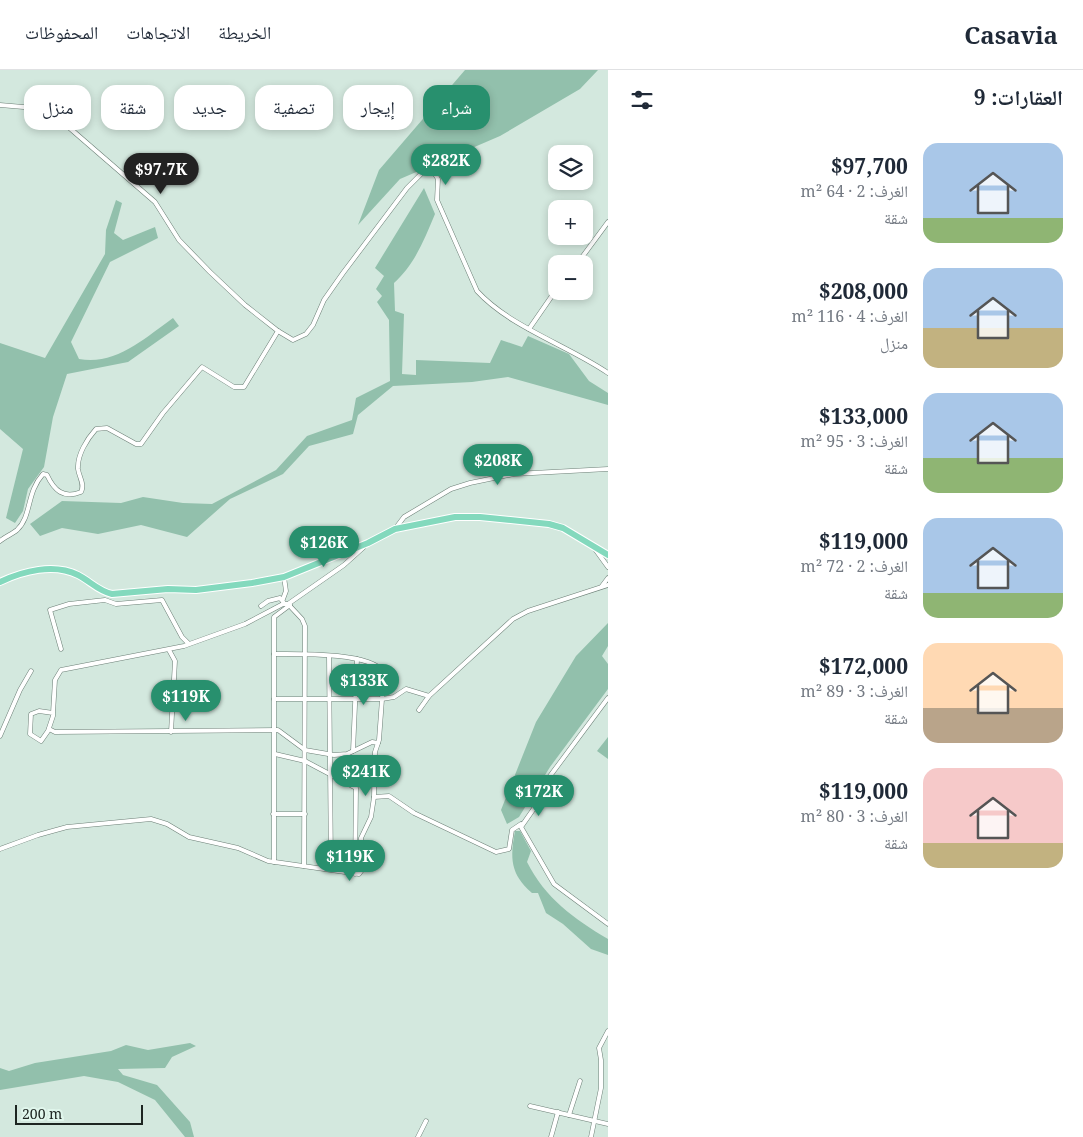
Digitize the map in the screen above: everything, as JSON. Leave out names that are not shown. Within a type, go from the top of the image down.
[{"type":"main road","points":[[0,582],[24,572],[67,570],[111,598],[168,589],[196,590],[252,584],[284,577],[368,543],[395,529],[455,517],[490,518],[549,524],[563,528],[608,555]]},
{"type":"street","points":[[0,105],[35,108],[58,118],[155,202],[185,246],[245,305],[278,331],[293,340],[306,334],[313,325],[324,300],[343,273],[407,188],[428,170],[436,174],[437,200],[477,291],[488,303],[529,329],[566,347],[608,373]]},
{"type":"street","points":[[584,255],[608,222]]},
{"type":"street","points":[[529,329],[549,300]]},
{"type":"street","points":[[0,541],[17,530],[24,520],[29,496],[43,474],[47,475],[53,488],[58,491],[74,494],[80,492],[82,486],[78,469],[79,458],[90,436],[96,429],[107,428],[136,444],[141,444],[163,413],[202,368],[234,386],[244,386],[278,331]]},
{"type":"street","points":[[395,529],[401,519],[412,511],[451,489],[470,482],[530,473],[608,469]]},
{"type":"street","points":[[53,713],[37,711],[29,716],[28,732],[42,741],[49,729],[53,713],[56,678],[61,670],[169,650],[245,624],[286,603],[344,566],[368,543]]},
{"type":"street","points":[[592,546],[608,567]]},
{"type":"street","points":[[274,862],[275,616],[286,603],[284,577]]},
{"type":"street","points":[[602,587],[608,578]]},
{"type":"street","points":[[419,710],[429,696],[513,619],[528,611],[608,584]]},
{"type":"street","points":[[61,649],[50,610],[69,604],[111,598],[116,604],[162,600],[182,637],[188,643]]},
{"type":"street","points":[[260,606],[268,601],[286,603],[305,624],[304,866]]},
{"type":"street","points":[[169,650],[175,661],[171,732]]},
{"type":"street","points":[[0,849],[38,834],[68,827],[144,819],[162,822],[189,837],[233,846],[274,862],[359,874],[362,870],[362,834],[371,815],[374,797],[375,755],[378,743],[384,672],[374,664],[357,659],[305,654],[274,654]]},
{"type":"street","points":[[330,656],[331,869]]},
{"type":"street","points":[[353,751],[357,659]]},
{"type":"street","points":[[0,736],[20,690],[31,671]]},
{"type":"street","points":[[274,699],[382,699],[394,697],[406,689],[429,696]]},
{"type":"street","points":[[374,797],[389,796],[414,813],[496,852],[509,849],[512,830],[521,824],[537,803],[550,776],[608,698]]},
{"type":"street","points":[[49,729],[55,732],[275,730],[282,731],[305,750],[329,755],[341,755],[372,742],[378,743]]},
{"type":"street","points":[[275,754],[305,761],[357,789],[355,874]]},
{"type":"street","points":[[273,814],[304,814]]},
{"type":"street","points":[[521,824],[554,884],[608,924]]},
{"type":"street","points":[[592,1137],[593,1120],[601,1088],[601,1060],[598,1050],[608,1031]]},
{"type":"street","points":[[569,1115],[580,1081]]},
{"type":"street","points":[[530,1106],[608,1124]]},
{"type":"street","points":[[551,1137],[558,1112]]},
{"type":"street","points":[[418,1137],[426,1121]]},
{"type":"green space","points":[[465,70],[598,70],[580,89],[500,136],[400,179],[358,225],[379,170],[423,119],[423,130],[490,130],[490,85],[452,85]]},
{"type":"green space","points":[[424,188],[435,214],[413,260],[394,283],[395,311],[404,314],[402,374],[416,375],[416,360],[490,363],[501,340],[522,347],[528,336],[569,354],[589,381],[608,393],[608,405],[508,377],[472,382],[393,386],[358,415],[353,434],[309,446],[283,474],[230,499],[187,537],[141,525],[98,534],[62,528],[40,536],[30,524],[62,501],[121,503],[143,497],[183,503],[212,504],[276,470],[307,436],[352,420],[356,398],[390,381],[389,320],[377,302],[382,296],[376,289],[384,276],[375,268]]},
{"type":"green space","points":[[116,200],[122,203],[114,233],[123,240],[155,227],[158,238],[110,262],[71,342],[79,359],[105,358],[129,349],[173,318],[179,326],[128,362],[67,374],[53,417],[44,467],[28,489],[23,511],[15,523],[6,518],[23,449],[0,429],[0,343],[45,358],[105,254],[106,230]]},
{"type":"green space","points":[[608,623],[608,646],[602,656],[608,664],[608,689],[550,767],[519,817],[507,824],[501,810],[536,722],[576,656]]},
{"type":"green space","points":[[608,737],[608,759],[597,751]]},
{"type":"green space","points":[[515,831],[520,831],[531,851],[527,862],[542,886],[572,915],[608,939],[608,955],[591,949],[563,924],[546,913],[538,893],[532,893],[519,879],[512,857]]},
{"type":"green space","points":[[190,1043],[196,1046],[172,1057],[165,1068],[118,1069],[123,1075],[157,1085],[190,1122],[194,1137],[185,1137],[155,1100],[118,1082],[84,1076],[0,1090],[0,1068],[9,1071],[35,1063],[111,1051],[126,1045],[148,1050]]}]
